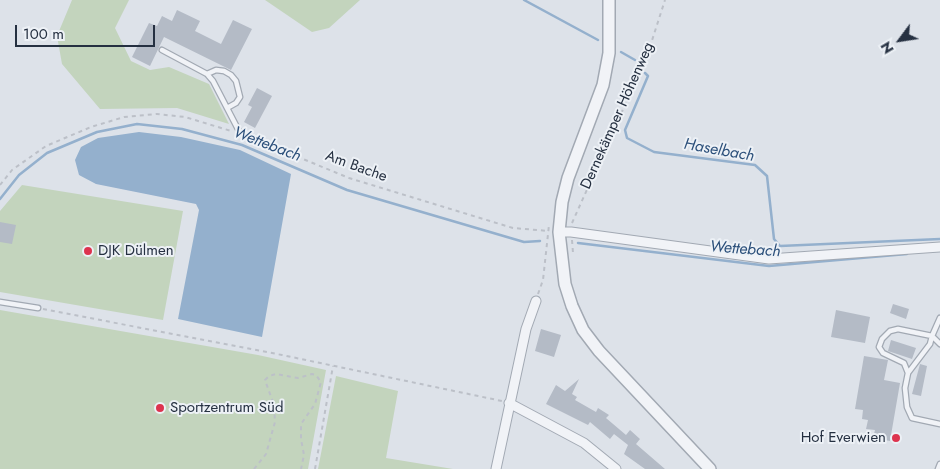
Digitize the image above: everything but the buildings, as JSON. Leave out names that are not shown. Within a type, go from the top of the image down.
[{"type":"street","points":[[609,0],[609,53],[604,85],[568,178],[553,232],[565,284],[583,330],[599,351],[710,469]]},
{"type":"street","points":[[553,232],[571,232],[769,259],[940,247]]},
{"type":"street","points":[[496,469],[526,329],[536,301]]},
{"type":"street","points":[[509,403],[584,443],[616,469]]},
{"type":"lane","points":[[162,50],[207,74],[240,133]]},
{"type":"lane","points":[[207,74],[216,70],[230,75],[236,81],[240,97],[236,104],[227,108]]},
{"type":"lane","points":[[0,302],[38,308]]},
{"type":"lane","points":[[940,318],[930,344],[908,373],[905,388],[907,407],[912,418],[940,424]]},
{"type":"lane","points":[[908,373],[904,363],[883,353],[879,347],[882,339],[890,331],[898,329],[932,336],[940,344]]},
{"type":"lane","points":[[938,469],[940,464]]},
{"type":"path","name":"Dernekämper Höhenweg","points":[[571,232],[572,221],[647,56],[665,0]]},
{"type":"path","name":"Am Bache","points":[[0,184],[12,170],[46,146],[91,127],[124,117],[157,114],[185,118],[240,133],[349,178],[513,228],[553,232]]},
{"type":"path","points":[[571,232],[573,259]]},
{"type":"path","points":[[38,308],[334,365],[509,403]]},
{"type":"path","points":[[315,469],[334,365]]},
{"type":"path","points":[[254,469],[266,454],[275,422],[274,405],[266,380],[269,376],[276,374],[298,378],[312,374],[316,375],[321,382],[315,404],[302,424],[301,439],[304,455],[301,469]]},
{"type":"green space","points":[[72,0],[129,0],[115,28],[131,61],[150,70],[169,67],[209,84],[229,124],[177,108],[100,109],[62,64],[57,36]]},
{"type":"green space","points":[[265,0],[360,0],[329,28],[312,32]]},
{"type":"green space","name":"DJK Dülmen","points":[[22,185],[183,211],[163,320],[0,292],[0,211]]},
{"type":"green space","name":"Sportzentrum Süd","points":[[0,310],[258,355],[326,370],[308,469],[0,469]]},
{"type":"green space","points":[[336,376],[398,391],[386,458],[453,469],[318,469]]},
{"type":"water","points":[[139,132],[181,137],[240,150],[291,174],[262,337],[178,319],[199,210],[196,204],[96,184],[79,175],[75,160],[81,147],[98,138]]},
{"type":"waterway","name":"Haselbach","points":[[524,0],[598,40]]},
{"type":"waterway","name":"Haselbach","points":[[621,52],[635,60]]},
{"type":"waterway","name":"Haselbach","points":[[645,73],[648,76],[625,130],[627,138],[654,152],[755,165],[767,176],[774,239],[780,246],[940,239]]},
{"type":"waterway","name":"Wettebach","points":[[0,199],[19,175],[47,153],[97,132],[137,124],[182,129],[242,145],[347,190],[524,242],[540,241]]},
{"type":"waterway","name":"Wettebach","points":[[578,243],[769,266],[907,254]]},
{"type":"place","name":"DJK Dülmen","points":[[88,251]]},
{"type":"place","name":"Sportzentrum Süd","points":[[160,408]]},
{"type":"place","name":"Hof Everwien","points":[[896,438]]}]
